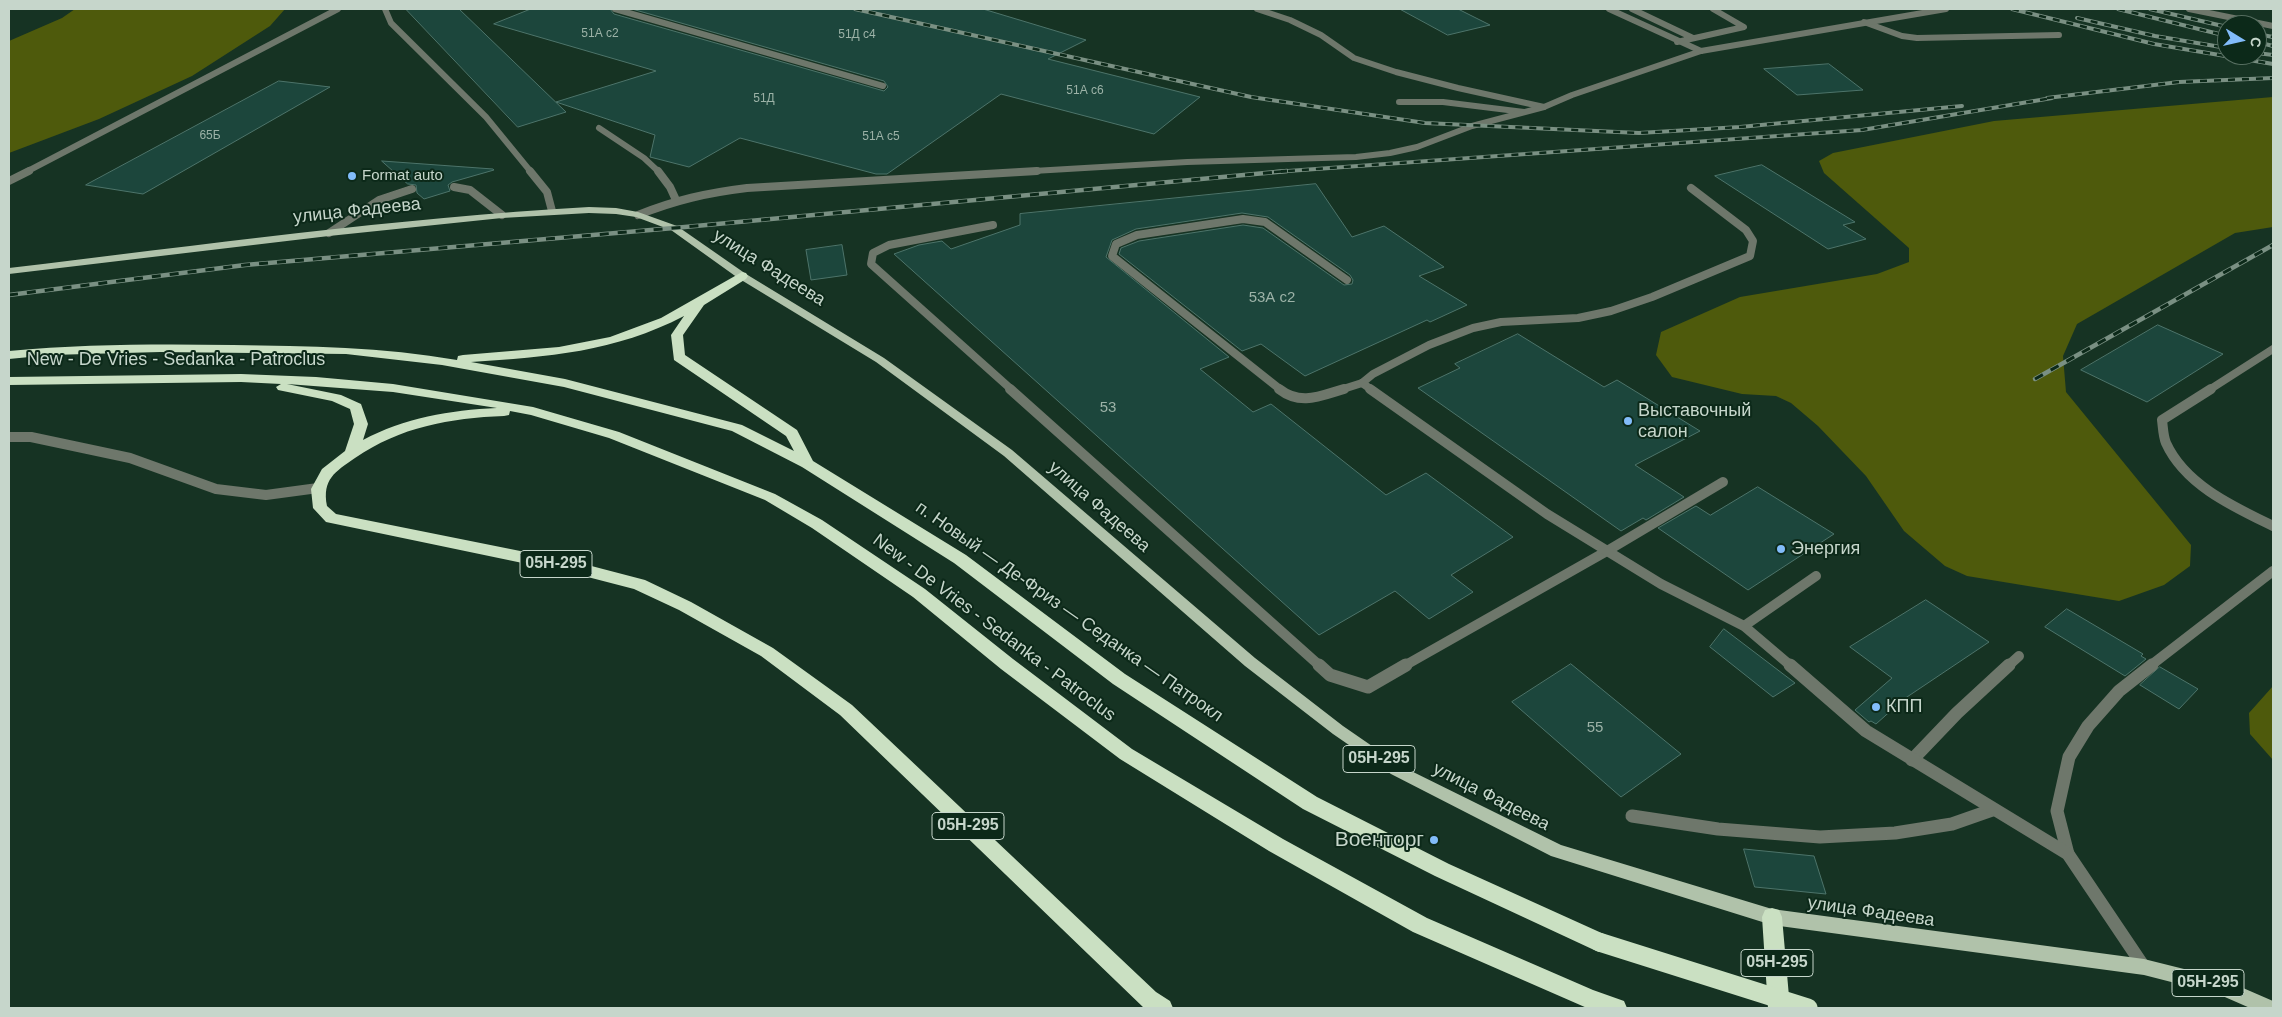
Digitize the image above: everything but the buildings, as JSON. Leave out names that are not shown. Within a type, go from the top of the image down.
[{"type":"highway","points":[[442,361],[567,350],[616,340],[700,304],[742,276]]},
{"type":"highway","points":[[700,304],[677,335],[680,356],[792,433],[807,464]]},
{"type":"highway","name":"п. Новый — Де-Фриз — Седанка — Патрокл","points":[[9,355],[50,351],[160,348],[346,350],[442,361],[565,383],[737,428],[807,464],[960,559],[1119,679],[1310,802],[1442,870],[1599,942],[1808,1008]]},
{"type":"highway","points":[[242,378],[336,398],[356,407],[361,424],[352,452]]},
{"type":"highway","name":"New - De Vries - Sedanka - Patroclus","points":[[9,381],[242,378],[316,381],[393,388],[482,401],[533,412],[614,435],[770,497],[817,524],[919,593],[1007,664],[1126,754],[1276,846],[1420,925],[1590,1000],[1616,1008]]},
{"type":"highway","points":[[318,488],[325,473],[352,452],[383,434],[413,422],[477,412],[533,412]]},
{"type":"highway","name":"05Н-295","points":[[318,488],[320,508],[331,518],[580,569],[640,584],[685,606],[767,652],[846,710],[1148,999],[1162,1008]]},
{"type":"highway","name":"05Н-295","points":[[1772,917],[1779,1008]]},
{"type":"main road","name":"улица Фадеева","points":[[9,271],[329,233],[502,215],[552,211],[616,211],[638,215],[674,228],[742,276],[880,360],[1008,453],[1250,662],[1338,730],[1396,770],[1557,851],[1772,917],[2144,967]]},
{"type":"main road","name":"05Н-295","points":[[2144,967],[2220,986],[2270,1008]]},
{"type":"street","points":[[9,181],[200,83],[338,9]]},
{"type":"street","points":[[386,9],[391,23],[486,117],[547,192],[552,211]]},
{"type":"street","points":[[615,9],[883,86]]},
{"type":"street","points":[[1257,9],[1306,27],[1354,58],[1396,72],[1458,88],[1544,107]]},
{"type":"street","points":[[1609,9],[1677,42],[1701,51]]},
{"type":"street","points":[[1632,9],[1693,38]]},
{"type":"street","points":[[1677,42],[1744,27],[1713,9]]},
{"type":"street","points":[[638,215],[676,200],[712,192],[748,188],[1187,162],[1356,157],[1390,153],[1417,147],[1472,126],[1544,107],[1572,95],[1701,51],[1942,9]]},
{"type":"street","points":[[2189,9],[2273,26]]},
{"type":"street","points":[[2213,14],[2218,9]]},
{"type":"street","points":[[1864,22],[1902,36],[1917,38],[2059,35]]},
{"type":"street","points":[[1399,102],[1443,102],[1524,112]]},
{"type":"street","points":[[599,128],[649,161],[670,184],[676,200]]},
{"type":"street","points":[[454,188],[470,190],[502,215]]},
{"type":"street","points":[[1347,280],[1265,222],[1242,219],[1138,235],[1116,244],[1112,256],[1287,394],[1308,400],[1362,383],[1373,374],[1460,333],[1487,324],[1552,322],[1616,310],[1664,294],[1750,256],[1753,241],[1746,230],[1691,188]]},
{"type":"street","points":[[329,233],[363,210],[394,195],[412,189]]},
{"type":"street","points":[[993,225],[889,245],[873,253],[871,264],[1330,676],[1368,687],[1724,482]]},
{"type":"street","points":[[2273,349],[2162,420],[2166,442],[2178,462],[2205,487],[2242,510],[2273,526]]},
{"type":"street","points":[[1362,383],[1547,514],[1661,584],[1744,626],[1866,731],[1992,810],[2068,854]]},
{"type":"street","points":[[9,437],[31,437],[130,458],[216,489],[266,495],[318,488]]},
{"type":"street","points":[[2144,967],[2068,854],[2057,811],[2069,757],[2088,726],[2119,691],[2273,571]]},
{"type":"street","points":[[1744,626],[1816,576]]},
{"type":"street","points":[[1912,760],[1957,713],[2019,656]]},
{"type":"street","points":[[1632,816],[1718,830],[1820,837],[1895,833],[1952,824],[1992,810]]},
{"type":"green space","points":[[75,9],[285,9],[270,26],[192,76],[99,119],[9,153],[9,41],[62,18]]},
{"type":"green space","points":[[2273,97],[2273,227],[2235,233],[2077,324],[2063,356],[2066,392],[2191,545],[2190,566],[2164,585],[2119,601],[1967,576],[1945,566],[1904,531],[1866,476],[1818,426],[1791,403],[1776,396],[1742,394],[1672,377],[1656,355],[1661,332],[1740,297],[1877,274],[1909,262],[1909,248],[1824,173],[1819,161],[1833,153],[1994,121]]},
{"type":"green space","points":[[2273,686],[2273,760],[2250,734],[2249,713]]},
{"type":"railway","points":[[855,9],[1251,97],[1425,123],[1639,133],[1740,127],[1962,106]]},
{"type":"railway","points":[[2012,9],[2154,44],[2273,64]]},
{"type":"railway","points":[[2118,9],[2217,34]]},
{"type":"railway","points":[[2150,9],[2217,25]]},
{"type":"railway","points":[[2077,18],[2155,36],[2217,46]]},
{"type":"railway","points":[[2267,36],[2273,37]]},
{"type":"railway","points":[[2267,44],[2273,46]]},
{"type":"railway","points":[[2267,54],[2273,55]]},
{"type":"railway","points":[[2047,98],[2179,82],[2273,78]]},
{"type":"railway","points":[[1284,171],[1862,130],[2052,98]]},
{"type":"railway","points":[[9,295],[245,265],[674,228],[1284,171]]},
{"type":"railway","points":[[1274,172],[1284,171]]},
{"type":"railway","points":[[2035,379],[2273,245]]},
{"type":"place","name":"Format auto","points":[[352,176]]},
{"type":"place","name":"Выставочный салон","points":[[1628,421]]},
{"type":"place","name":"Энергия","points":[[1781,549]]},
{"type":"place","name":"КПП","points":[[1876,707]]},
{"type":"place","name":"Военторг","points":[[1434,840]]}]
